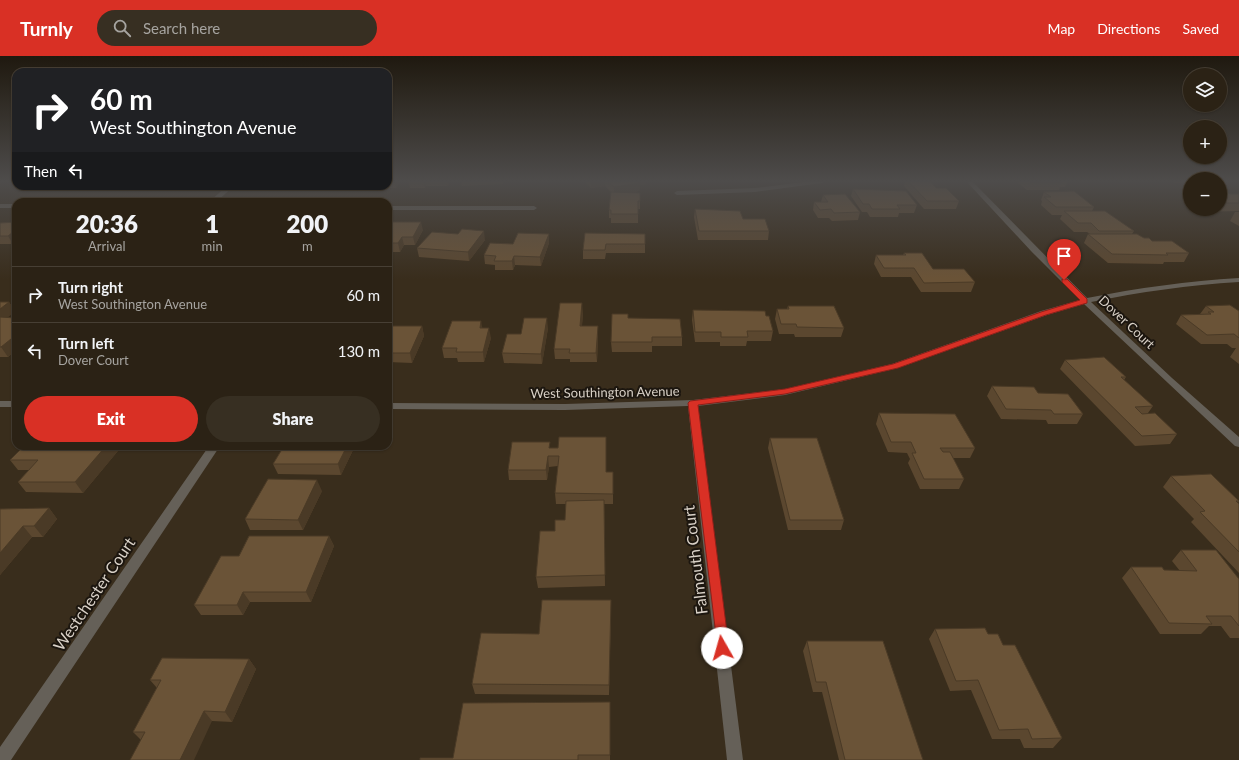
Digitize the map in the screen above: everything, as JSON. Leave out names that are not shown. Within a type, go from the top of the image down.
[{"type":"street","name":"Dover Court","points":[[999,214],[1033,250],[1085,301],[1239,443]]},
{"type":"street","name":"West Southington Avenue","points":[[392,406],[565,407],[693,403],[785,392],[895,366],[1085,301],[1133,291],[1203,282],[1239,280]]},
{"type":"street","name":"Falmouth Court","points":[[693,403],[735,760]]},
{"type":"street","points":[[0,404],[12,404]]},
{"type":"street","name":"Westchester Court","points":[[1,760],[212,450]]},
{"type":"building","points":[[696,214],[741,214],[743,219],[765,219],[769,231],[699,231]]},
{"type":"building","points":[[1067,214],[1109,214],[1134,231],[1099,231],[1091,223],[1078,223]]},
{"type":"building","points":[[12,222],[12,233],[8,236],[0,236],[0,223]]},
{"type":"building","points":[[392,222],[421,222],[413,237],[402,237],[398,243],[392,243]]},
{"type":"building","points":[[462,229],[484,231],[468,252],[417,248],[432,232],[458,234]]},
{"type":"building","points":[[518,233],[549,234],[540,257],[514,256],[512,261],[494,261],[496,256],[484,255],[490,243],[513,244]]},
{"type":"building","points":[[585,233],[645,234],[645,244],[606,244],[605,250],[583,250]]},
{"type":"building","points":[[1088,234],[1137,234],[1144,238],[1149,238],[1152,241],[1172,241],[1189,253],[1166,253],[1168,255],[1112,254]]},
{"type":"building","points":[[904,253],[922,253],[933,269],[964,269],[975,282],[924,283],[914,268],[884,268],[876,255],[906,255]]},
{"type":"building","points":[[0,302],[9,302],[0,309]]},
{"type":"building","points":[[560,303],[582,303],[580,326],[598,326],[596,353],[569,353],[570,349],[554,349]]},
{"type":"building","points":[[1230,305],[1239,311],[1239,338],[1234,334],[1207,335],[1181,315],[1211,314],[1208,312],[1214,312],[1206,306]]},
{"type":"building","points":[[788,306],[834,306],[844,328],[797,327],[796,324],[781,324],[777,309],[789,309]]},
{"type":"building","points":[[693,310],[765,311],[766,316],[769,316],[773,331],[747,331],[748,337],[721,337],[721,332],[695,332]]},
{"type":"building","points":[[612,314],[628,314],[628,318],[680,319],[682,337],[652,337],[652,342],[611,342]]},
{"type":"building","points":[[0,317],[12,318],[12,339],[0,347]]},
{"type":"building","points":[[524,318],[547,318],[541,354],[502,353],[507,334],[521,334]]},
{"type":"building","points":[[452,321],[481,321],[480,328],[489,328],[483,352],[456,352],[457,348],[442,348]]},
{"type":"building","points":[[392,326],[422,326],[410,353],[392,353]]},
{"type":"building","points":[[1104,357],[1126,377],[1121,377],[1153,406],[1135,407],[1142,414],[1155,413],[1177,434],[1142,436],[1065,360]]},
{"type":"building","points":[[992,386],[1034,387],[1038,393],[1068,394],[1083,414],[1054,414],[1051,410],[1006,409]]},
{"type":"building","points":[[879,413],[955,414],[975,448],[940,448],[943,452],[950,452],[964,479],[924,479],[912,453],[916,453],[911,442],[891,442]]},
{"type":"building","points":[[559,437],[606,437],[606,472],[613,472],[613,494],[555,493],[559,456],[548,456],[546,470],[508,470],[512,442],[550,442],[549,448],[558,448]]},
{"type":"building","points":[[770,438],[817,438],[844,520],[790,520]]},
{"type":"building","points":[[20,450],[103,450],[75,482],[18,482],[38,460],[10,460]]},
{"type":"building","points":[[282,450],[345,450],[338,464],[273,464]]},
{"type":"building","points":[[1211,474],[1239,501],[1236,501],[1239,504],[1239,552],[1200,512],[1205,511],[1171,476]]},
{"type":"building","points":[[268,479],[317,480],[298,520],[245,519]]},
{"type":"building","points":[[604,500],[605,575],[536,577],[540,531],[555,531],[555,520],[565,520],[566,501]]},
{"type":"building","points":[[49,508],[34,526],[23,526],[0,553],[0,509]]},
{"type":"building","points":[[249,536],[329,536],[306,592],[243,592],[237,605],[194,605],[221,556],[239,556]]},
{"type":"building","points":[[1181,550],[1216,550],[1239,579],[1239,626],[1231,616],[1206,616],[1212,624],[1169,623],[1131,567],[1162,567],[1164,570],[1197,571]]},
{"type":"building","points":[[542,600],[611,600],[609,685],[472,684],[481,633],[539,634]]},
{"type":"building","points":[[985,628],[988,634],[998,634],[1003,645],[1015,645],[1062,738],[1032,739],[1028,729],[999,730],[978,680],[956,681],[935,629]]},
{"type":"building","points":[[807,641],[883,641],[923,760],[845,760],[826,682],[816,682]]},
{"type":"building","points":[[162,658],[249,659],[225,712],[204,711],[180,760],[130,760],[145,732],[133,732],[161,680],[150,680]]},
{"type":"building","points":[[610,702],[610,755],[578,755],[578,760],[420,760],[420,758],[453,758],[463,703]]},
{"type":"route","points":[[722,648],[693,403],[785,392],[895,366],[1085,301],[1064,280]]}]
